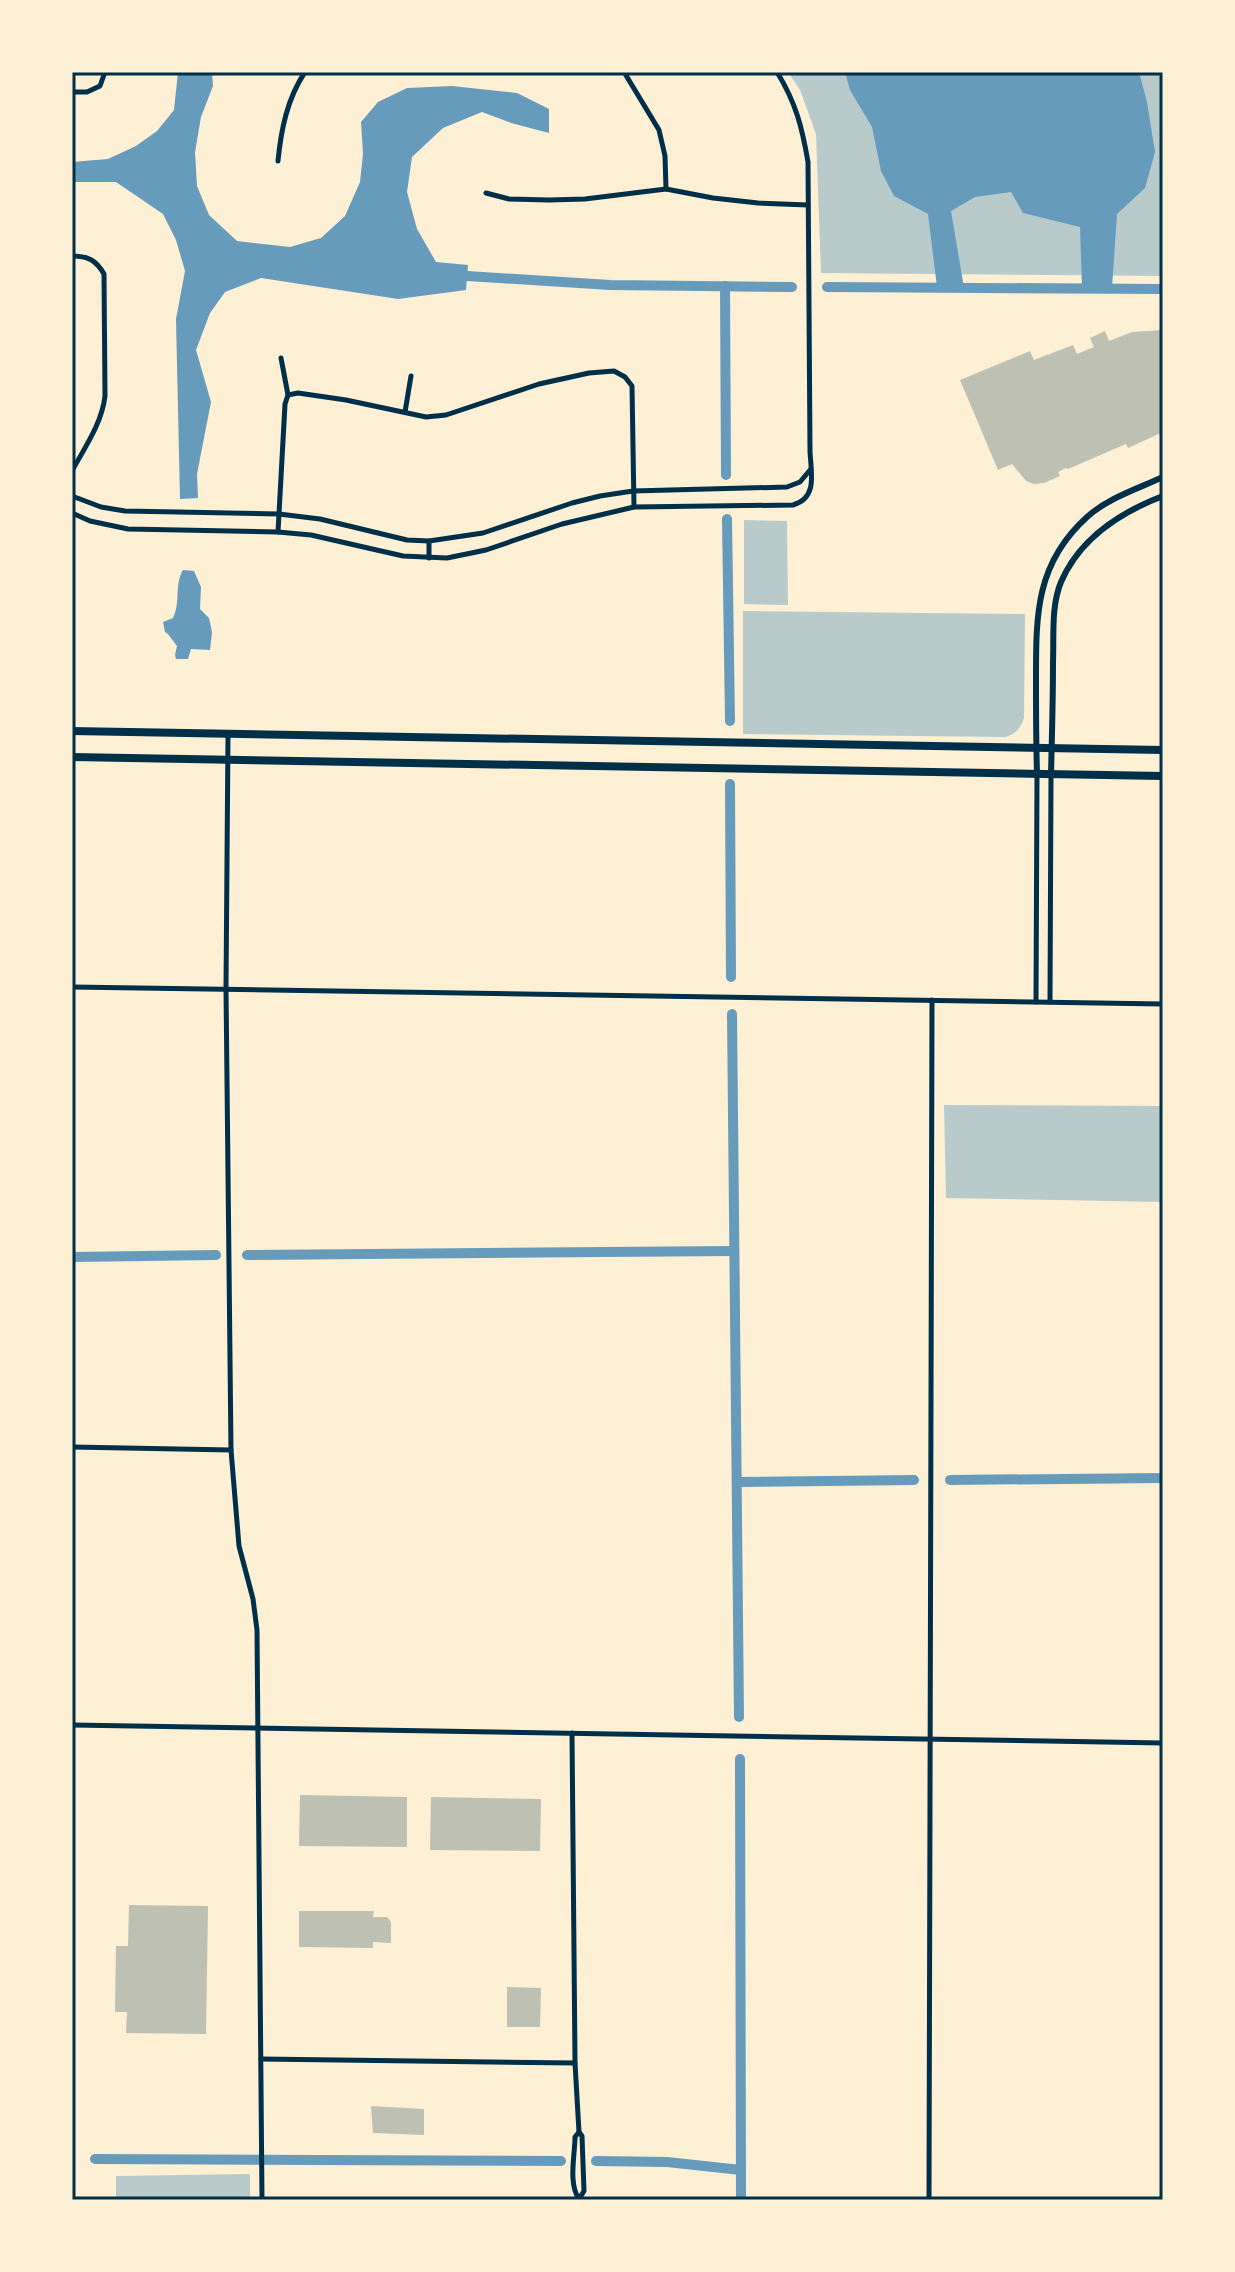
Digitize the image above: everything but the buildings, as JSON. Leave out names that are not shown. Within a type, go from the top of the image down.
[{"type":"main road","points":[[72,731],[1163,750]]},
{"type":"main road","points":[[72,757],[1163,776]]},
{"type":"street","points":[[72,92],[87,92],[100,86],[105,72]]},
{"type":"street","points":[[278,161],[288,107],[305,72]]},
{"type":"street","points":[[624,72],[659,130],[665,156],[666,189]]},
{"type":"street","points":[[72,513],[90,521],[128,529],[311,535],[403,556],[447,558],[486,550],[562,524],[634,507],[803,503],[812,483],[808,162],[802,127],[792,96],[777,72]]},
{"type":"street","points":[[486,193],[509,199],[549,200],[666,189],[728,200],[808,205]]},
{"type":"street","points":[[72,256],[84,256],[97,262],[104,274],[104,410],[72,471]]},
{"type":"street","points":[[278,532],[288,395],[281,358]]},
{"type":"street","points":[[288,395],[298,393],[426,417],[446,415],[539,384],[614,371],[625,377],[632,386],[634,507]]},
{"type":"street","points":[[405,412],[411,376]]},
{"type":"street","points":[[72,496],[101,507],[135,512],[279,514],[320,519],[407,540],[429,541],[483,533],[572,503],[633,491],[787,487],[800,482],[811,469]]},
{"type":"street","points":[[1036,1002],[1037,632],[1040,596],[1047,574],[1070,536],[1087,516],[1109,501],[1163,477]]},
{"type":"street","points":[[1050,1002],[1054,625],[1062,581],[1095,534],[1126,512],[1163,496]]},
{"type":"street","points":[[429,541],[429,558]]},
{"type":"street","points":[[228,735],[226,988],[231,1450],[239,1546],[253,1599],[257,1630],[262,2200]]},
{"type":"street","points":[[72,987],[1163,1004]]},
{"type":"street","points":[[929,2200],[932,1000]]},
{"type":"street","points":[[72,1447],[231,1450]]},
{"type":"street","points":[[72,1725],[1163,1743]]},
{"type":"street","points":[[572,1733],[575,2063],[584,2191],[579,2199],[574,2191],[575,2137],[579,2132]]},
{"type":"street","points":[[261,2059],[575,2063]]},
{"type":"shaded area","points":[[788,72],[1163,72],[1163,276],[821,273],[816,134],[800,90]]},
{"type":"shaded area","points":[[744,520],[787,521],[788,605],[744,604]]},
{"type":"shaded area","points":[[743,611],[1025,614],[1024,718],[1017,730],[1005,737],[743,734]]},
{"type":"shaded area","points":[[944,1105],[1163,1106],[1163,1202],[946,1198]]},
{"type":"shaded area","points":[[250,2174],[250,2200],[116,2200],[116,2176]]},
{"type":"water","points":[[178,72],[212,72],[213,86],[201,117],[195,152],[197,186],[209,215],[237,241],[290,247],[321,238],[345,216],[360,182],[363,154],[361,122],[378,102],[407,88],[452,86],[517,93],[549,109],[549,133],[482,112],[443,128],[412,157],[407,192],[417,229],[436,262],[468,265],[466,290],[398,299],[261,278],[225,292],[210,313],[196,350],[211,402],[197,474],[198,498],[180,499],[176,319],[185,271],[176,240],[163,214],[116,182],[72,182],[72,162],[108,159],[136,146],[157,131],[174,110]]},
{"type":"water","points":[[845,72],[1139,72],[1155,152],[1145,188],[1117,214],[1112,288],[1082,288],[1080,227],[1023,213],[1011,192],[975,197],[951,211],[964,288],[937,287],[928,214],[894,196],[881,171],[872,127],[850,90]]},
{"type":"water","points":[[183,570],[194,571],[201,587],[200,609],[209,618],[212,632],[210,650],[191,649],[188,659],[176,659],[177,646],[165,632],[163,622],[173,618]]},
{"type":"waterway","points":[[467,276],[610,285],[792,287]]},
{"type":"waterway","points":[[725,286],[726,475]]},
{"type":"waterway","points":[[827,287],[1163,289]]},
{"type":"waterway","points":[[727,519],[730,721]]},
{"type":"waterway","points":[[730,784],[731,977]]},
{"type":"waterway","points":[[732,1014],[739,1717]]},
{"type":"waterway","points":[[247,1255],[734,1251]]},
{"type":"waterway","points":[[72,1257],[216,1255]]},
{"type":"waterway","points":[[950,1480],[1163,1478]]},
{"type":"waterway","points":[[737,1482],[914,1480]]},
{"type":"waterway","points":[[740,1759],[741,2200]]},
{"type":"waterway","points":[[95,2159],[561,2161]]},
{"type":"waterway","points":[[596,2161],[667,2162],[741,2170]]}]
